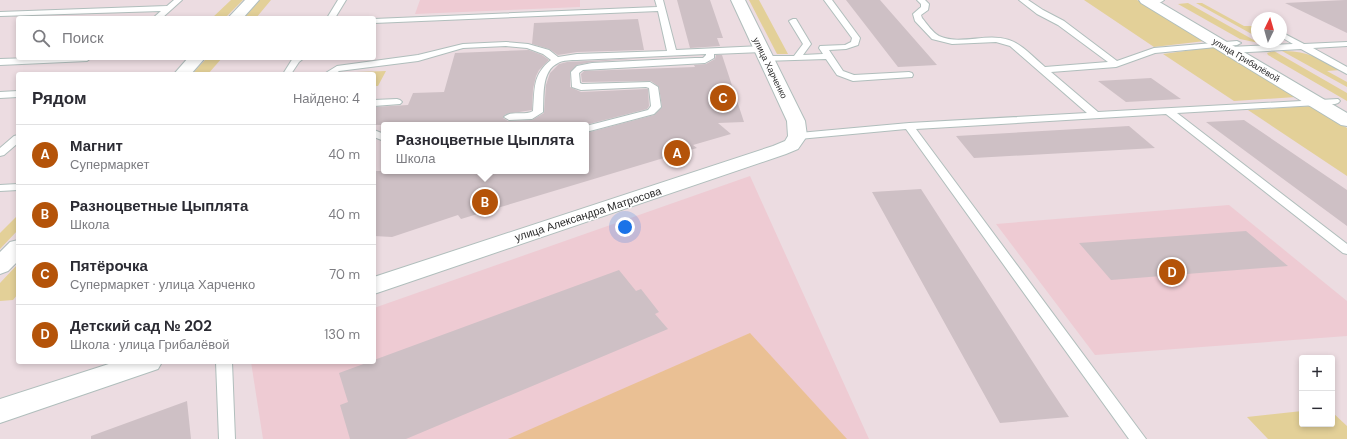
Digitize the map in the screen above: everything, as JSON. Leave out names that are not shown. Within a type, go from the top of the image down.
[{"type":"street","points":[[237,16],[252,0]]},
{"type":"street","name":"улица Харченко","points":[[738,0],[796,120],[799,129],[799,136]]},
{"type":"street","name":"улица Грибалёвой","points":[[1146,0],[1341,104]]},
{"type":"street","name":"улица Грибалёвой","points":[[1162,0],[1315,102],[1347,121]]},
{"type":"street","points":[[184,72],[195,60]]},
{"type":"street","name":"улица Александра Матросова","points":[[376,285],[783,149],[793,144],[799,136]]},
{"type":"street","points":[[0,266],[16,250]]},
{"type":"street","points":[[0,411],[142,364]]},
{"type":"lane","points":[[159,16],[178,0]]},
{"type":"lane","points":[[333,16],[342,0]]},
{"type":"lane","points":[[659,0],[672,53]]},
{"type":"lane","points":[[828,0],[856,38],[855,43],[846,47],[823,48],[840,73],[853,78],[909,75]]},
{"type":"lane","points":[[921,0],[925,4],[925,8],[917,14],[918,19],[935,37],[952,42],[996,40],[1013,44],[1095,115]]},
{"type":"lane","points":[[1023,0],[1040,12],[1061,23],[1116,64]]},
{"type":"lane","points":[[1146,0],[1162,0]]},
{"type":"lane","points":[[94,16],[111,3]]},
{"type":"lane","points":[[0,14],[169,8]]},
{"type":"lane","points":[[376,21],[661,9]]},
{"type":"lane","points":[[793,21],[807,44],[796,58]]},
{"type":"lane","points":[[1287,37],[1347,71]]},
{"type":"lane","points":[[332,72],[337,69],[418,58],[463,46],[506,44],[528,46],[546,52],[556,60]]},
{"type":"lane","points":[[1043,70],[1116,64],[1154,51],[1347,44]]},
{"type":"lane","points":[[589,128],[651,112],[656,107],[653,87],[647,84],[581,87],[575,85],[575,72],[580,68],[592,66],[706,60],[711,56],[710,51]]},
{"type":"lane","points":[[509,117],[532,116],[538,112],[541,78],[545,69],[556,60],[577,57],[710,51],[764,54],[796,58],[829,56]]},
{"type":"lane","points":[[0,62],[25,60]]},
{"type":"lane","points":[[288,72],[296,60]]},
{"type":"lane","points":[[0,95],[16,94]]},
{"type":"lane","points":[[376,103],[397,102]]},
{"type":"lane","points":[[799,136],[909,126],[1315,102],[1341,104]]},
{"type":"lane","points":[[1168,111],[1347,250]]},
{"type":"lane","points":[[909,126],[1138,439]]},
{"type":"lane","points":[[0,153],[16,140]]},
{"type":"lane","points":[[0,188],[16,187]]},
{"type":"lane","points":[[224,364],[227,439]]},
{"type":"shaded area","points":[[231,0],[243,0],[227,16],[214,16]]},
{"type":"shaded area","points":[[260,0],[271,0],[258,16],[246,16]]},
{"type":"shaded area","points":[[420,0],[580,0],[580,7],[415,14]]},
{"type":"shaded area","points":[[749,0],[759,0],[788,54],[777,54]]},
{"type":"shaded area","points":[[1084,0],[1137,0],[1205,41],[1154,47]]},
{"type":"shaded area","points":[[1188,3],[1251,38],[1251,41],[1240,39],[1178,4]]},
{"type":"shaded area","points":[[1196,3],[1202,3],[1244,26],[1251,26],[1251,34]]},
{"type":"shaded area","points":[[1214,47],[1296,97],[1234,101],[1163,54]]},
{"type":"shaded area","points":[[1274,51],[1347,93],[1347,101],[1268,55],[1267,53]]},
{"type":"shaded area","points":[[1282,51],[1306,54],[1320,59],[1341,70],[1327,71],[1347,82],[1347,87]]},
{"type":"shaded area","points":[[205,60],[220,60],[210,72],[194,72]]},
{"type":"shaded area","points":[[386,71],[378,86],[376,86],[376,72],[356,72]]},
{"type":"shaded area","points":[[1311,106],[1347,128],[1347,176],[1248,110]]},
{"type":"shaded area","points":[[750,176],[869,439],[263,439],[251,364],[376,364],[376,307]]},
{"type":"shaded area","points":[[1229,205],[1347,301],[1347,336],[1095,355],[996,224]]},
{"type":"shaded area","points":[[16,217],[16,232],[0,249],[0,233]]},
{"type":"shaded area","points":[[16,266],[16,296],[13,300],[0,301],[0,283]]},
{"type":"shaded area","points":[[750,333],[847,439],[508,439]]},
{"type":"shaded area","points":[[1299,411],[1299,427],[1335,427],[1335,415],[1347,426],[1347,439],[1268,439],[1247,417]]},
{"type":"building","points":[[677,0],[710,0],[723,38],[717,38],[720,46],[690,48]]},
{"type":"building","points":[[846,0],[880,0],[937,65],[898,67]]},
{"type":"building","points":[[1345,0],[1347,0],[1347,33],[1285,3]]},
{"type":"building","points":[[638,19],[644,50],[577,52],[558,55],[549,49],[532,44],[534,23]]},
{"type":"building","points":[[529,50],[542,55],[549,60],[539,70],[536,76],[533,89],[532,110],[506,114],[503,118],[508,121],[532,120],[544,113],[546,85],[550,73],[559,64],[567,62],[646,58],[592,62],[577,65],[570,72],[570,87],[581,92],[648,89],[649,106],[647,109],[589,124],[589,122],[381,122],[381,125],[376,125],[376,107],[408,105],[413,93],[444,92],[455,53]]},
{"type":"building","points":[[716,55],[722,55],[744,122],[718,123],[731,134],[693,145],[697,148],[461,219],[458,215],[392,237],[376,236],[376,171],[381,171],[381,174],[589,174],[589,132],[654,115],[662,107],[659,87],[651,81],[582,82],[581,74],[584,71],[695,67],[694,65],[706,64],[715,59]]},
{"type":"building","points":[[1151,78],[1181,99],[1126,102],[1098,81]]},
{"type":"building","points":[[1244,120],[1347,190],[1347,226],[1206,122]]},
{"type":"building","points":[[1129,126],[1155,148],[974,158],[956,136]]},
{"type":"building","points":[[921,189],[1069,417],[1000,423],[872,192]]},
{"type":"building","points":[[1246,231],[1288,266],[1111,280],[1079,243]]},
{"type":"building","points":[[619,270],[636,291],[641,289],[659,312],[655,314],[668,329],[406,439],[350,439],[340,405],[348,402],[339,373],[364,364],[376,364],[376,359]]},
{"type":"building","points":[[187,401],[191,439],[91,439],[91,436]]},
{"type":"place","name":"Пятёрочка","points":[[723,98]]},
{"type":"place","name":"Магнит","points":[[677,153]]},
{"type":"place","name":"Разноцветные Цыплята","points":[[485,202]]},
{"type":"place","name":"Детский сад № 202","points":[[1172,272]]}]
